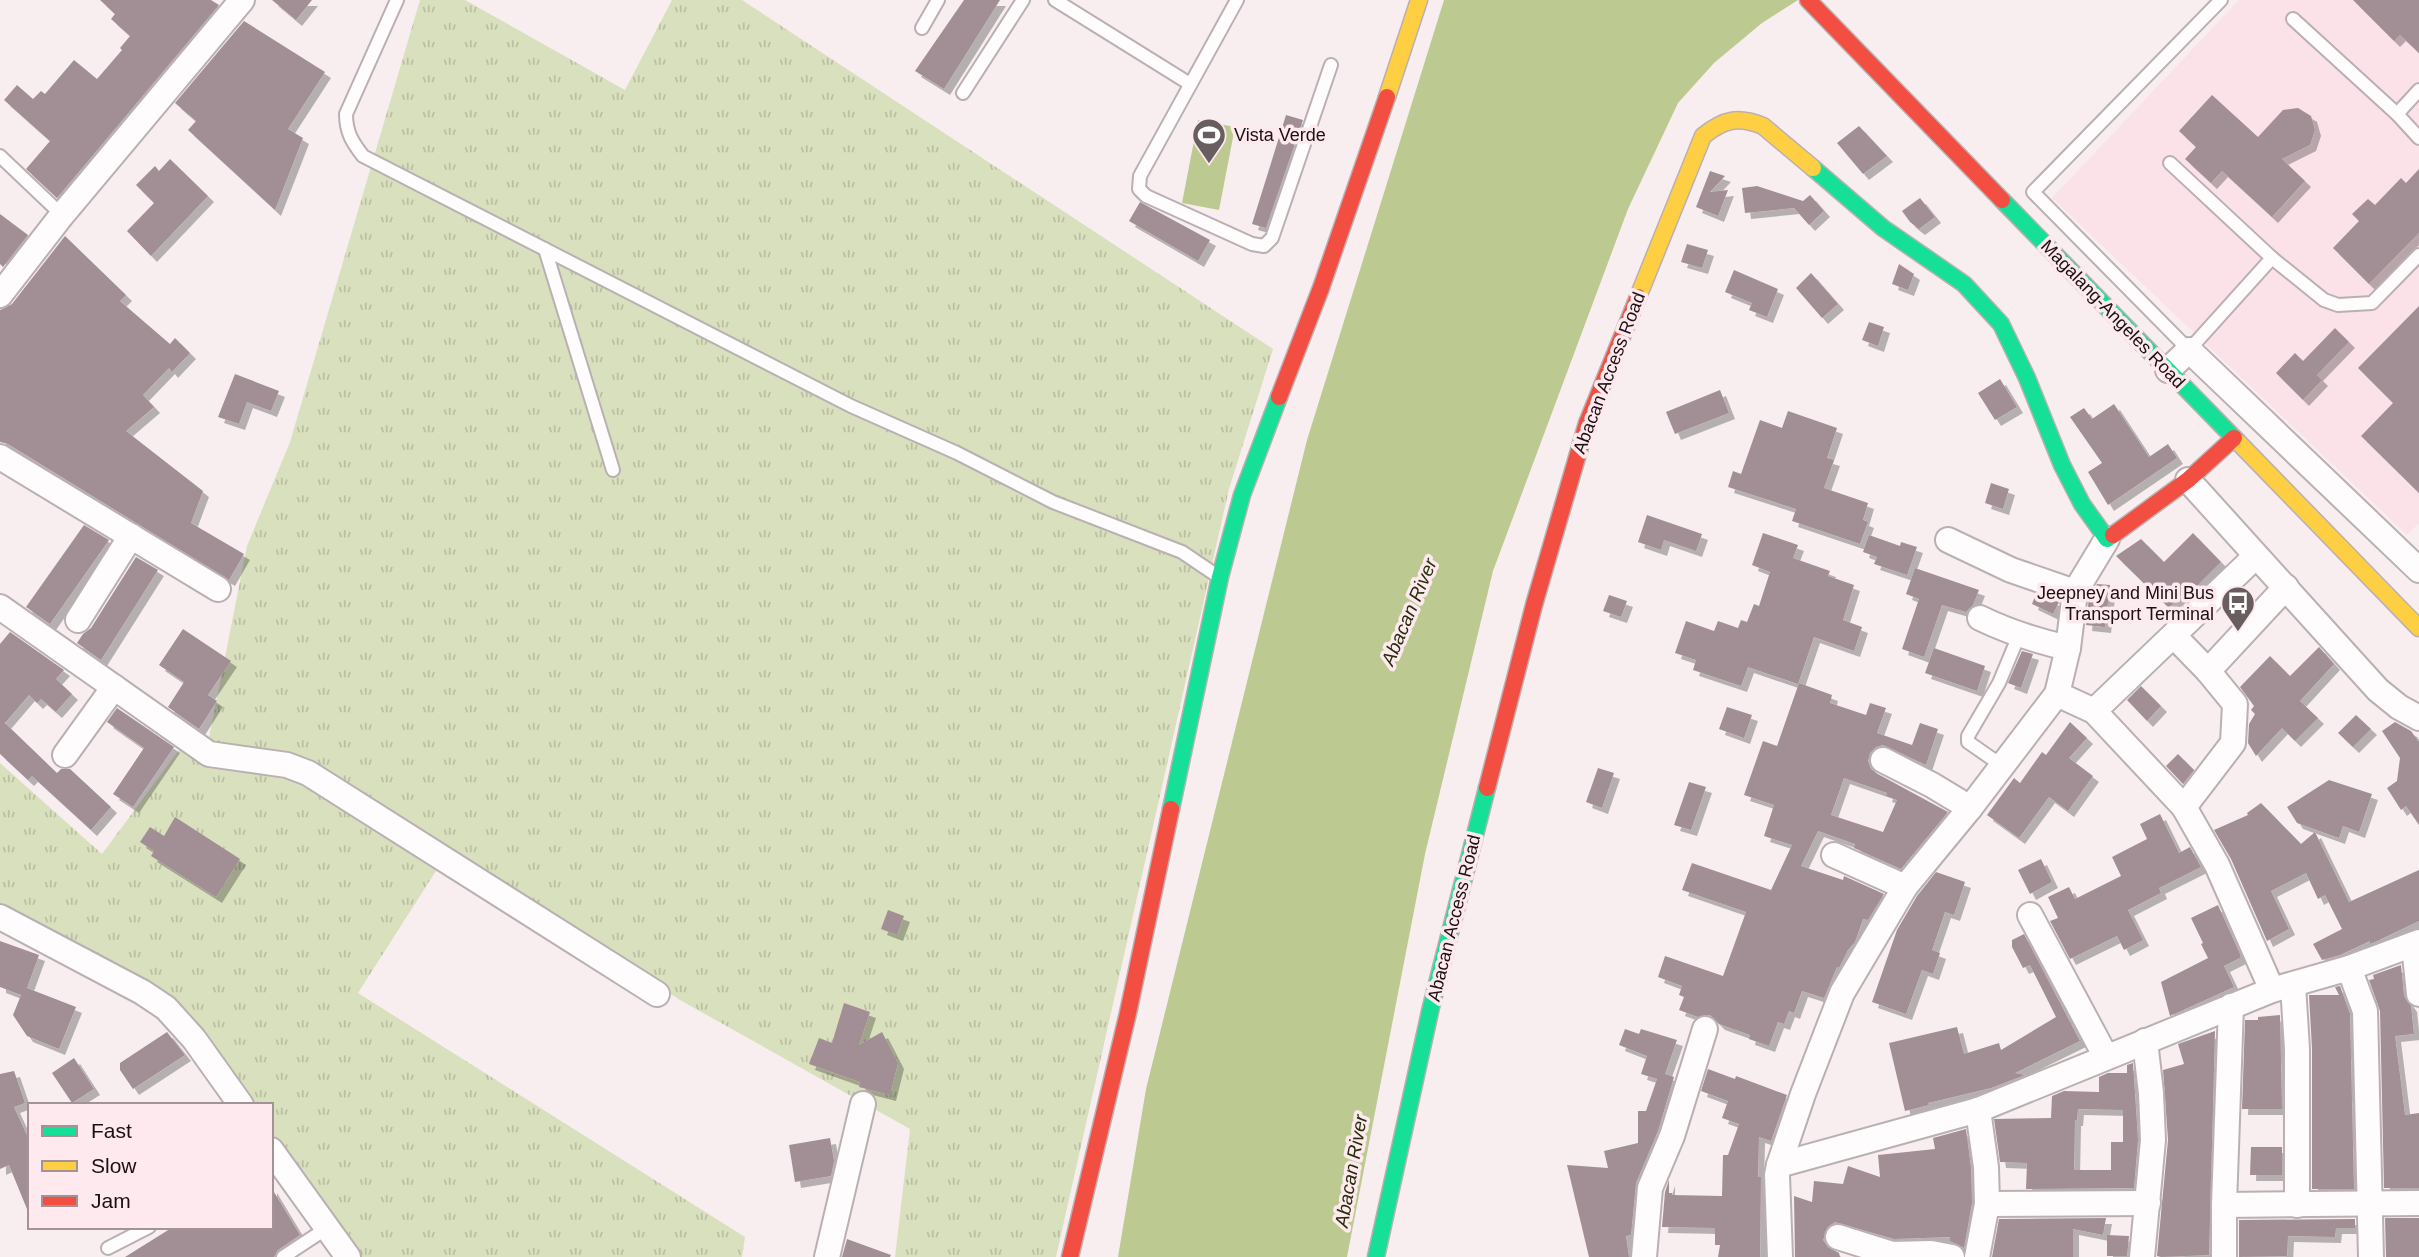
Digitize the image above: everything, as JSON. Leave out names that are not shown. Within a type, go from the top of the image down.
[{"type":"street","points":[[0,295],[62,215],[242,0]]},
{"type":"street","points":[[1070,1257],[1128,1013],[1220,577],[1242,495],[1366,161],[1419,0]]},
{"type":"street","name":"Magalang-Angeles Road","points":[[1808,0],[2419,628]]},
{"type":"street","name":"Abacan Access Road","points":[[1376,1257],[1435,993],[1534,605],[1587,423],[1703,136],[1722,121],[1750,121],[1763,126],[1883,228],[1964,284],[2001,324],[2072,484],[2082,504],[2107,539]]},
{"type":"street","points":[[2168,370],[2189,350],[2416,561]]},
{"type":"street","points":[[1780,1257],[1777,1175],[1779,1165],[1802,1094],[1842,993],[1905,887],[1970,808],[2057,694],[2068,648],[2074,592],[2107,539],[2188,480],[2234,438]]},
{"type":"street","points":[[0,457],[218,589]]},
{"type":"street","points":[[2188,480],[2388,700],[2419,718]]},
{"type":"street","points":[[78,620],[131,536]]},
{"type":"street","points":[[1948,540],[2011,570],[2074,592]]},
{"type":"street","points":[[2094,711],[2256,556]]},
{"type":"street","points":[[2208,671],[2286,587]]},
{"type":"street","points":[[0,607],[209,754],[287,765],[308,773],[657,994]]},
{"type":"street","points":[[1980,618],[2019,635],[2068,648]]},
{"type":"street","points":[[2174,636],[2235,704],[2233,743],[2184,807]]},
{"type":"street","points":[[65,755],[114,687]]},
{"type":"street","points":[[2057,694],[2094,711],[2184,807],[2283,987],[2297,1049],[2297,1205]]},
{"type":"street","points":[[1883,760],[1970,808]]},
{"type":"street","points":[[1834,855],[1905,887]]},
{"type":"street","points":[[2029,915],[2106,1057]]},
{"type":"street","points":[[0,917],[142,992],[166,1008],[194,1039],[240,1103]]},
{"type":"street","points":[[1779,1165],[1978,1110],[2231,1006],[2416,944],[2419,994]]},
{"type":"street","points":[[2349,968],[2365,1011],[2371,1257]]},
{"type":"street","points":[[2224,1257],[2231,1006]]},
{"type":"street","points":[[1644,1257],[1650,1188],[1672,1136],[1705,1029]]},
{"type":"street","points":[[2142,1257],[2153,1140],[2145,1041]]},
{"type":"street","points":[[827,1257],[863,1104]]},
{"type":"street","points":[[1977,1257],[1987,1204],[1986,1167],[1978,1110]]},
{"type":"street","points":[[273,1153],[348,1257]]},
{"type":"street","points":[[1987,1204],[2148,1203]]},
{"type":"street","points":[[2224,1205],[2419,1203]]},
{"type":"street","points":[[1838,1237],[1892,1254],[1931,1253],[1952,1257]]},
{"type":"lane","points":[[397,0],[346,114],[346,128],[351,142],[363,156],[850,406],[957,453],[1054,502],[1182,552],[1220,577]]},
{"type":"lane","points":[[922,28],[938,0]]},
{"type":"lane","points":[[962,93],[1023,0]]},
{"type":"lane","points":[[1055,0],[1190,84]]},
{"type":"lane","points":[[1237,0],[1140,176],[1139,188],[1146,196],[1252,244],[1264,246],[1272,239],[1331,65]]},
{"type":"lane","points":[[2221,0],[2034,192],[2189,350],[2272,258]]},
{"type":"lane","points":[[2293,19],[2397,114],[2419,138]]},
{"type":"lane","points":[[2397,114],[2419,90]]},
{"type":"lane","points":[[0,156],[62,215]]},
{"type":"lane","points":[[2170,163],[2272,258],[2324,300],[2353,306],[2372,303],[2419,255]]},
{"type":"lane","points":[[545,248],[613,470]]},
{"type":"lane","points":[[2001,765],[1968,742],[1968,736],[1999,683],[2019,635]]},
{"type":"lane","points":[[283,1257],[327,1228]]},
{"type":"lane","points":[[108,1248],[145,1229]]},
{"type":"shaded area","points":[[2239,0],[2419,0],[2419,523],[2407,535],[2052,198]]},
{"type":"green space","points":[[420,0],[465,0],[625,90],[672,0],[742,0],[1273,349],[1229,489],[1056,1257],[895,1257],[910,1129],[680,1000],[334,779],[208,743],[247,546],[290,442]]},
{"type":"green space","points":[[182,746],[287,772],[441,863],[358,993],[745,1237],[742,1257],[361,1257],[273,1136],[273,1103],[248,1103],[177,1009],[0,910],[0,763],[102,854]]},
{"type":"water","name":"Abacan River","points":[[1444,0],[1798,0],[1762,23],[1714,63],[1678,103],[1628,209],[1493,571],[1425,854],[1347,1257],[1118,1257],[1146,1089],[1307,440]]},
{"type":"water","name":"Vista Verde","points":[[1198,120],[1235,127],[1219,210],[1182,203]]},
{"type":"building","points":[[100,0],[211,0],[219,5],[57,198],[26,169],[50,141],[4,100],[17,85],[33,99],[41,91],[45,94],[74,60],[97,79],[122,50],[120,48],[130,36],[111,19],[115,14]]},
{"type":"building","points":[[272,0],[312,0],[296,20]]},
{"type":"building","points":[[964,0],[1000,0],[944,89],[915,71]]},
{"type":"building","points":[[2353,0],[2419,0],[2419,53],[2400,35],[2394,41]]},
{"type":"building","points":[[244,21],[325,72],[288,129],[303,138],[275,210],[188,130],[196,121],[175,103]]},
{"type":"building","points":[[2212,95],[2258,137],[2283,110],[2298,108],[2311,116],[2315,130],[2310,145],[2282,159],[2305,181],[2272,217],[2222,171],[2211,183],[2185,159],[2196,147],[2179,131]]},
{"type":"building","points":[[1286,115],[1303,120],[1266,228],[1252,224]]},
{"type":"building","points":[[1859,126],[1887,156],[1863,174],[1837,143]]},
{"type":"building","points":[[170,159],[208,196],[151,256],[127,231],[154,203],[136,185],[155,166],[159,171]]},
{"type":"building","points":[[2419,169],[2419,233],[2369,284],[2333,248],[2359,221],[2352,214],[2368,199],[2375,205],[2401,178],[2406,183]]},
{"type":"building","points":[[1710,171],[1725,176],[1710,192],[1728,190],[1718,216],[1696,207]]},
{"type":"building","points":[[1757,186],[1803,201],[1810,195],[1824,211],[1809,225],[1794,208],[1745,213],[1742,188]]},
{"type":"building","points":[[1920,198],[1935,217],[1919,229],[1902,211]]},
{"type":"building","points":[[1140,202],[1210,240],[1198,261],[1129,221]]},
{"type":"building","points":[[0,214],[28,235],[3,267],[0,264]]},
{"type":"building","points":[[65,236],[126,295],[120,301],[170,344],[175,338],[190,353],[172,372],[169,368],[143,395],[154,407],[126,431],[203,491],[191,523],[244,554],[229,580],[8,444],[0,442],[0,310],[12,304]]},
{"type":"building","points":[[1687,244],[1708,250],[1702,268],[1681,262]]},
{"type":"building","points":[[1899,264],[1914,274],[1908,290],[1892,284]]},
{"type":"building","points":[[1734,270],[1778,289],[1767,317],[1749,310],[1752,303],[1725,292]]},
{"type":"building","points":[[1811,273],[1838,304],[1822,318],[1796,288]]},
{"type":"building","points":[[2419,306],[2419,493],[2361,436],[2393,403],[2358,368]]},
{"type":"building","points":[[1869,322],[1884,327],[1878,346],[1862,340]]},
{"type":"building","points":[[2335,328],[2349,342],[2317,375],[2322,380],[2303,400],[2276,373],[2295,353],[2303,361]]},
{"type":"building","points":[[235,374],[279,391],[271,411],[247,402],[239,424],[218,417]]},
{"type":"building","points":[[2000,379],[2017,407],[1995,420],[1978,393]]},
{"type":"building","points":[[1720,390],[1729,413],[1675,434],[1666,412]]},
{"type":"building","points":[[2114,404],[2149,457],[2168,444],[2177,458],[2108,505],[2088,472],[2102,463],[2070,417],[2084,408],[2092,419]]},
{"type":"building","points":[[1788,411],[1837,428],[1827,458],[1834,460],[1824,488],[1868,503],[1863,520],[1868,522],[1860,544],[1792,521],[1796,509],[1728,487],[1733,471],[1741,474],[1760,420],[1782,428]]},
{"type":"building","points":[[1991,483],[2009,489],[2003,509],[1985,503]]},
{"type":"building","points":[[1647,515],[1702,534],[1696,551],[1664,540],[1661,550],[1638,542]]},
{"type":"building","points":[[84,525],[109,540],[50,624],[26,607]]},
{"type":"building","points":[[1763,533],[1798,545],[1793,558],[1830,571],[1828,576],[1854,585],[1843,620],[1862,627],[1854,651],[1814,637],[1798,684],[1748,667],[1741,686],[1693,670],[1696,660],[1675,653],[1686,621],[1714,631],[1718,621],[1738,628],[1741,620],[1747,622],[1754,604],[1759,606],[1770,572],[1752,565]]},
{"type":"building","points":[[2193,533],[2221,562],[2191,592],[2188,588],[2169,608],[2116,556],[2141,539],[2164,562]]},
{"type":"building","points":[[1869,535],[1900,546],[1901,542],[1917,547],[1907,575],[1874,564],[1877,557],[1863,552]]},
{"type":"building","points":[[136,557],[158,570],[101,660],[77,643],[91,628]]},
{"type":"building","points":[[1915,568],[1979,590],[1973,605],[1966,612],[1942,605],[1924,657],[1902,649],[1919,599],[1906,594]]},
{"type":"building","points":[[2097,584],[2110,585],[2105,627],[2086,625],[2089,597]]},
{"type":"building","points":[[2036,594],[2059,602],[2053,614],[2032,604]]},
{"type":"building","points":[[1609,595],[1627,601],[1621,617],[1603,611]]},
{"type":"building","points":[[183,629],[231,661],[208,695],[217,701],[199,729],[168,707],[184,682],[159,665]]},
{"type":"building","points":[[10,632],[64,670],[56,679],[72,694],[56,712],[41,699],[37,703],[29,695],[5,723],[57,773],[61,769],[70,769],[111,807],[91,830],[32,776],[28,780],[0,754],[0,644]]},
{"type":"building","points":[[2319,647],[2334,664],[2300,701],[2318,718],[2295,741],[2282,728],[2256,756],[2248,743],[2249,724],[2255,714],[2251,710],[2254,706],[2240,687],[2270,656],[2290,676]]},
{"type":"building","points":[[1934,648],[1985,666],[1977,691],[1925,673]]},
{"type":"building","points":[[2022,651],[2033,654],[2021,688],[2008,683]]},
{"type":"building","points":[[1799,683],[1832,695],[1830,703],[1866,715],[1870,703],[1886,708],[1877,733],[1912,745],[1920,723],[1938,729],[1926,765],[1883,745],[1870,753],[1868,761],[1871,769],[1948,812],[1901,869],[1854,848],[1855,844],[1818,831],[1801,866],[1843,880],[1844,876],[1884,894],[1868,920],[1863,919],[1855,942],[1839,968],[1837,967],[1824,998],[1802,991],[1794,1013],[1789,1011],[1784,1024],[1778,1022],[1769,1046],[1749,1039],[1750,1035],[1719,1024],[1710,1015],[1698,1017],[1679,1010],[1684,997],[1679,995],[1682,986],[1658,977],[1665,956],[1723,976],[1746,912],[1682,890],[1692,863],[1771,890],[1792,845],[1764,836],[1774,805],[1744,795],[1763,741],[1777,746]],"holes":[[[1844,778],[1887,793],[1886,796],[1897,800],[1883,832],[1831,815]]]},
{"type":"building","points":[[2141,686],[2161,706],[2147,721],[2127,700]]},
{"type":"building","points":[[1727,707],[1752,715],[1744,738],[1719,729]]},
{"type":"building","points":[[117,708],[174,747],[133,807],[113,794],[144,748],[107,722]]},
{"type":"building","points":[[2356,715],[2371,729],[2353,747],[2338,733]]},
{"type":"building","points":[[2070,722],[2087,738],[2069,758],[2093,776],[2068,811],[2049,797],[2019,838],[1987,815],[2014,778],[2020,783],[2042,752],[2046,755]]},
{"type":"building","points":[[2395,722],[2411,731],[2419,742],[2419,825],[2406,806],[2401,810],[2387,788],[2397,781],[2400,758],[2382,731]]},
{"type":"building","points":[[2178,754],[2194,770],[2183,784],[2166,766]]},
{"type":"building","points":[[1598,768],[1614,773],[1602,808],[1586,802]]},
{"type":"building","points":[[2329,780],[2372,794],[2359,832],[2343,826],[2339,838],[2297,823],[2287,807]]},
{"type":"building","points":[[1689,782],[1706,787],[1691,830],[1674,825]]},
{"type":"building","points":[[2261,803],[2301,844],[2315,832],[2349,902],[2419,870],[2419,921],[2375,942],[2370,944],[2370,941],[2322,960],[2313,944],[2342,929],[2325,895],[2318,899],[2306,873],[2271,891],[2289,929],[2267,941],[2231,859],[2214,830],[2248,815],[2247,813]]},
{"type":"building","points":[[2160,814],[2179,853],[2190,847],[2201,867],[2159,888],[2161,893],[2128,910],[2143,940],[2124,950],[2117,936],[2070,959],[2050,921],[2058,918],[2048,897],[2069,887],[2075,899],[2121,876],[2112,857],[2147,839],[2140,824]]},
{"type":"building","points":[[175,817],[240,859],[216,897],[151,856],[154,851],[140,842],[150,827],[164,836]]},
{"type":"building","points":[[2041,859],[2052,882],[2030,894],[2018,870]]},
{"type":"building","points":[[1936,872],[1965,882],[1954,915],[1945,912],[1932,950],[1940,953],[1933,974],[1922,970],[1906,1014],[1872,1002],[1897,930],[1917,896]]},
{"type":"building","points":[[2218,905],[2240,954],[2240,958],[2224,966],[2234,987],[2170,1016],[2161,982],[2208,958],[2191,918]]},
{"type":"building","points":[[888,910],[904,916],[897,935],[881,929]]},
{"type":"building","points":[[2024,934],[2080,1041],[2015,1073],[2025,1075],[1991,1088],[1905,1111],[1889,1043],[1957,1027],[1964,1054],[1999,1043],[2001,1050],[2056,1017],[2030,965],[2023,968],[2012,947],[2012,940]]},
{"type":"building","points":[[0,941],[39,955],[27,988],[76,1007],[59,1049],[27,1036],[13,1015],[21,995],[0,987]]},
{"type":"building","points":[[2401,965],[2404,996],[2411,1006],[2414,1034],[2395,1036],[2405,1115],[2419,1113],[2419,1188],[2384,1188],[2380,1011],[2369,980],[2374,979],[2373,975]]},
{"type":"building","points":[[2340,986],[2350,1014],[2354,1189],[2312,1189],[2312,1049],[2309,995],[2339,995],[2335,987]]},
{"type":"building","points":[[844,1003],[870,1012],[859,1045],[882,1032],[898,1063],[890,1095],[859,1087],[860,1082],[809,1064],[819,1038],[832,1043]]},
{"type":"building","points":[[2280,1015],[2282,1109],[2242,1109],[2245,1020]]},
{"type":"building","points":[[1625,1029],[1639,1034],[1641,1029],[1677,1040],[1665,1074],[1674,1077],[1658,1131],[1636,1183],[1631,1235],[1626,1236],[1629,1257],[1589,1257],[1567,1165],[1608,1168],[1604,1151],[1638,1143],[1638,1111],[1646,1111],[1657,1079],[1641,1074],[1647,1056],[1619,1045]]},
{"type":"building","points":[[2215,1031],[2209,1255],[2161,1257],[2157,1256],[2168,1140],[2163,1070],[2184,1064],[2178,1044]]},
{"type":"building","points":[[167,1032],[185,1055],[133,1089],[120,1070],[120,1063]]},
{"type":"building","points":[[74,1058],[94,1089],[72,1103],[52,1073]]},
{"type":"building","points":[[2133,1063],[2138,1140],[2134,1188],[2026,1189],[2027,1163],[2000,1162],[1994,1119],[2051,1118],[2052,1096],[2064,1091],[2099,1092],[2099,1077],[2108,1073],[2127,1073],[2127,1065]],"holes":[[[2078,1109],[2123,1110],[2123,1142],[2111,1142],[2111,1170],[2074,1170],[2075,1120]]]},
{"type":"building","points":[[1708,1069],[1735,1079],[1736,1076],[1787,1095],[1771,1141],[1759,1137],[1760,1257],[1718,1257],[1720,1245],[1715,1245],[1715,1228],[1662,1227],[1665,1192],[1669,1180],[1669,1193],[1672,1195],[1722,1196],[1723,1155],[1728,1155],[1739,1124],[1722,1118],[1728,1101],[1701,1091]]},
{"type":"building","points":[[14,1071],[25,1103],[14,1107],[28,1138],[28,1212],[9,1165],[0,1169],[0,1074]]},
{"type":"building","points":[[1966,1129],[1972,1203],[1964,1248],[1950,1241],[1950,1237],[1894,1239],[1835,1222],[1828,1227],[1823,1240],[1828,1247],[1839,1253],[1840,1257],[1795,1257],[1794,1196],[1812,1202],[1814,1181],[1843,1184],[1848,1166],[1880,1177],[1878,1155],[1935,1149],[1933,1138]]},
{"type":"building","points":[[830,1138],[834,1161],[831,1176],[795,1182],[789,1145]]},
{"type":"building","points":[[2251,1147],[2282,1147],[2282,1175],[2250,1175]]},
{"type":"building","points":[[273,1190],[300,1235],[278,1250],[274,1257],[125,1257],[170,1229],[273,1229]]},
{"type":"building","points":[[2106,1218],[2103,1235],[2073,1229],[2073,1257],[1992,1257],[1999,1219]]},
{"type":"building","points":[[2385,1218],[2419,1218],[2419,1257],[2386,1257]]},
{"type":"building","points":[[2355,1219],[2355,1228],[2336,1228],[2335,1237],[2288,1236],[2287,1256],[2239,1257],[2239,1220]]},
{"type":"building","points":[[2107,1235],[2129,1236],[2127,1256],[2107,1256]]},
{"type":"building","points":[[847,1239],[891,1255],[842,1257]]},
{"type":"traffic: fast","points":[[1813,168],[1883,228],[1964,284],[2001,324],[2027,378],[2062,465],[2082,504],[2107,539],[2113,535]]},
{"type":"traffic: fast","points":[[2002,200],[2238,442]]},
{"type":"traffic: fast","points":[[1171,809],[1220,577],[1242,495],[1279,397]]},
{"type":"traffic: fast","points":[[1376,1257],[1431,1007],[1487,788]]},
{"type":"traffic: slow","points":[[1387,97],[1419,0]]},
{"type":"traffic: slow","points":[[1638,297],[1703,136],[1711,130],[1739,120],[1763,126],[1813,168]]},
{"type":"traffic: slow","points":[[2238,442],[2419,628]]},
{"type":"traffic: jam","points":[[1808,0],[2002,200]]},
{"type":"traffic: jam","points":[[1279,397],[1321,288],[1387,97]]},
{"type":"traffic: jam","points":[[1487,788],[1534,605],[1587,423],[1638,297]]},
{"type":"traffic: jam","points":[[2113,535],[2188,480],[2234,438]]},
{"type":"traffic: jam","points":[[1070,1257],[1128,1013],[1171,809]]},
{"type":"place","name":"Vista Verde","points":[[1209,165]]},
{"type":"place","name":"Jeepney and Mini Bus Transport Terminal","points":[[2238,633]]}]
